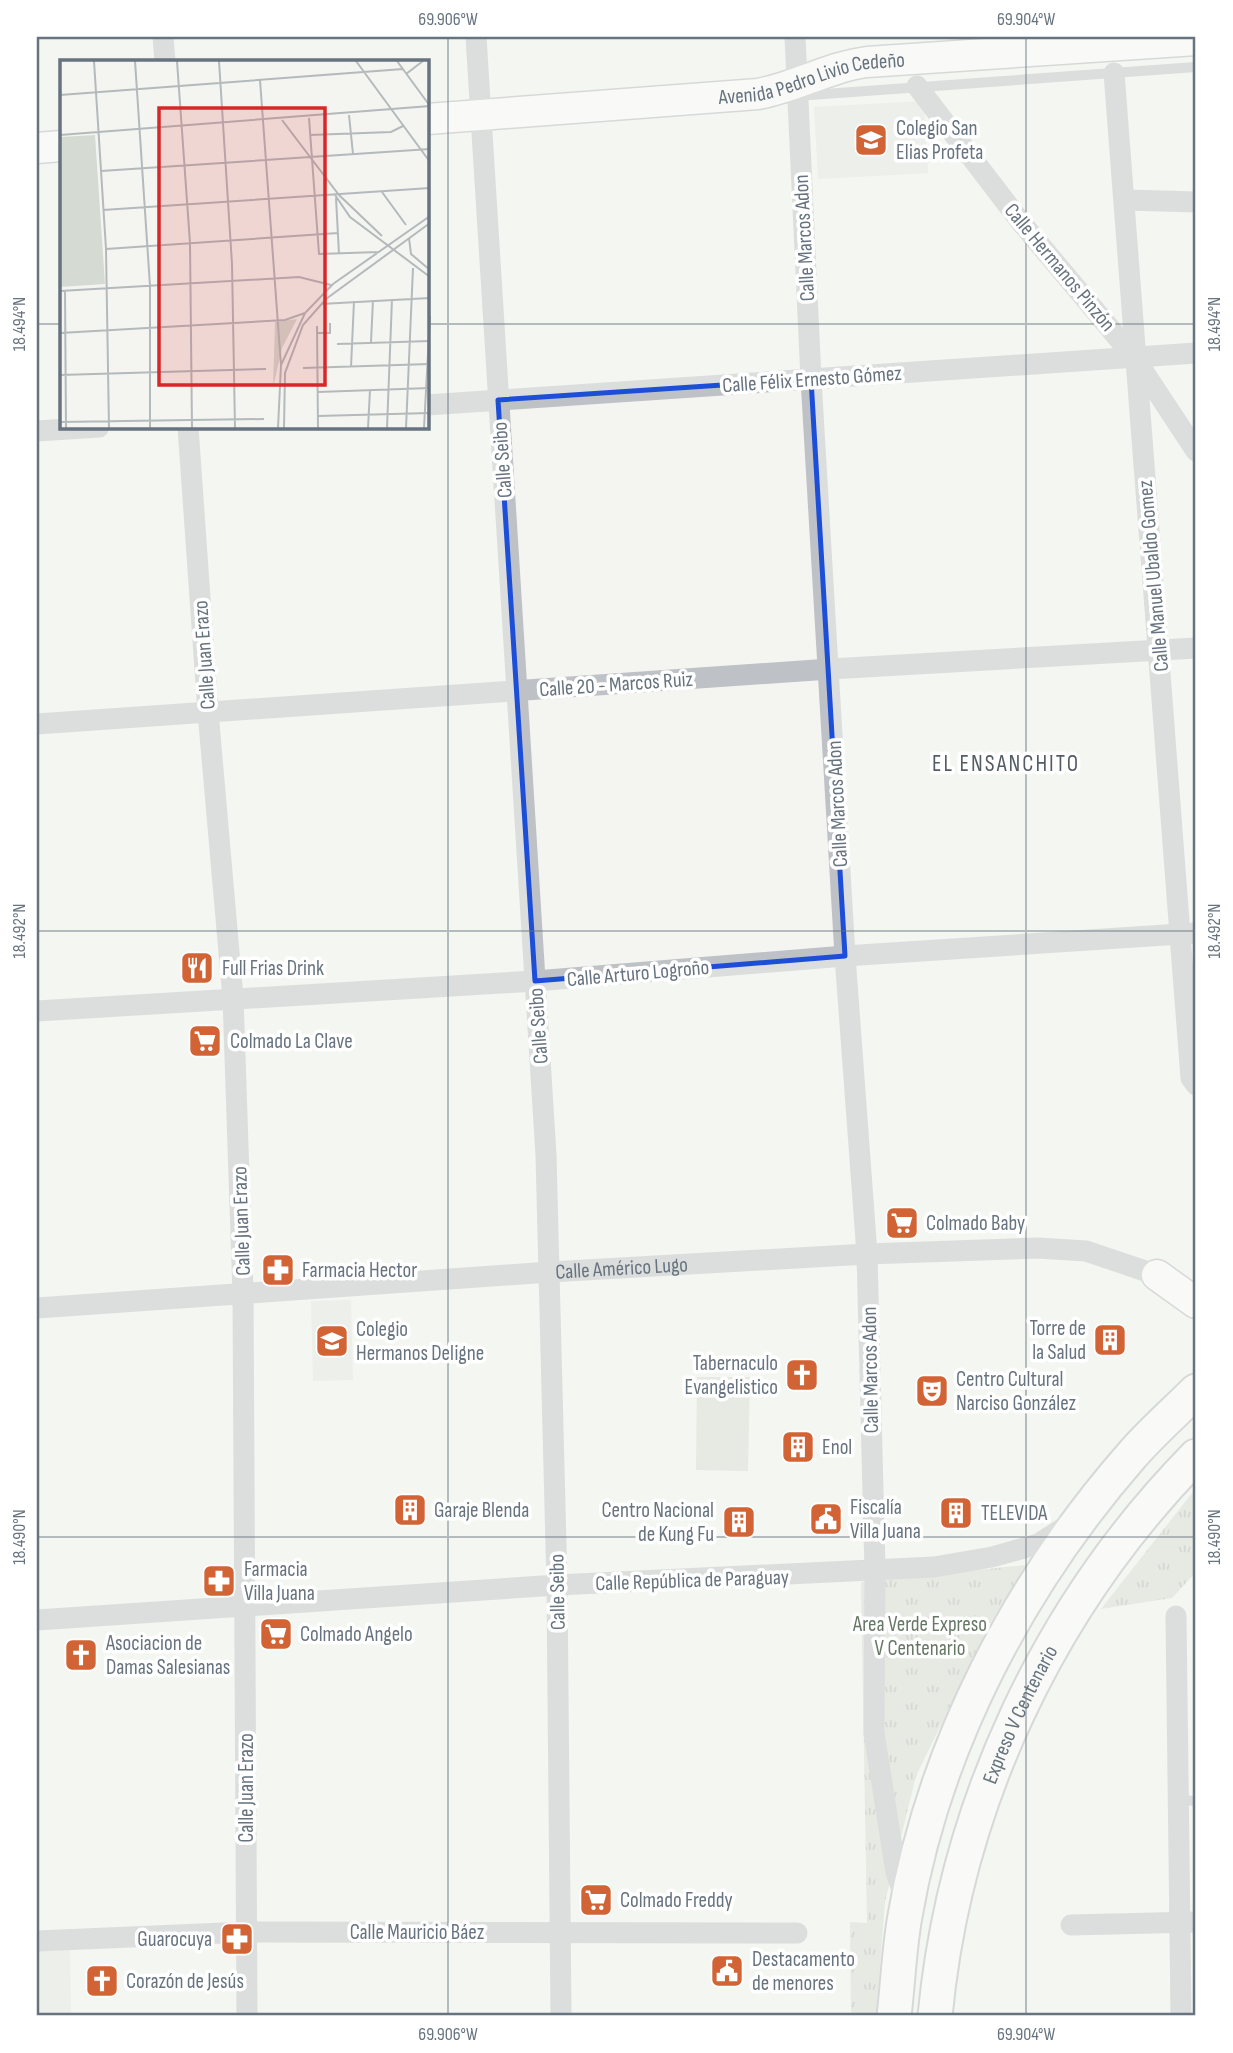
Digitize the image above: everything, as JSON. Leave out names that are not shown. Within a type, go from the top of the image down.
[{"type":"main road","name":"Avenida Pedro Livio Cedeño","points":[[429,119],[797,90],[829,70],[867,62],[1196,40]]},
{"type":"main road","points":[[37,148],[60,146]]},
{"type":"main road","name":"Calle Américo Lugo","points":[[1157,1275],[1196,1303]]},
{"type":"main road","points":[[894,2016],[907,1905],[936,1792],[975,1694],[1049,1564],[1084,1515],[1133,1454],[1196,1391]]},
{"type":"main road","name":"Expreso V Centenario","points":[[935,2016],[940,1960],[955,1889],[990,1774],[1043,1659],[1073,1608],[1150,1506],[1196,1456]]},
{"type":"street","points":[[163,37],[165,60]]},
{"type":"street","name":"Calle Seibo","points":[[476,37],[536,981],[551,1272],[561,2016]]},
{"type":"street","name":"Calle Marcos Adon","points":[[797,37],[797,90],[811,379],[845,956],[867,1254],[875,1571]]},
{"type":"street","name":"Calle Manuel Ubaldo Gomez","points":[[1114,73],[1126,200],[1134,357],[1159,650],[1189,934],[1194,1082]]},
{"type":"street","name":"Calle Hermanos Pinzón","points":[[917,86],[1020,221],[1134,357],[1196,451]]},
{"type":"street","points":[[1126,200],[1196,202]]},
{"type":"street","name":"Calle Félix Ernesto Gómez","points":[[429,405],[1196,353]]},
{"type":"street","points":[[37,431],[68,429]]},
{"type":"street","name":"Calle Juan Erazo","points":[[188,429],[208,712],[233,998],[243,1293],[247,2016]]},
{"type":"street","name":"Calle 20 - Marcos Ruiz","points":[[37,724],[830,669],[1196,648]]},
{"type":"street","name":"Calle Arturo Logroño","points":[[37,1011],[536,981],[845,956],[1189,934]]},
{"type":"street","name":"Calle Américo Lugo","points":[[37,1308],[551,1272],[867,1254],[1038,1248],[1086,1251],[1157,1275]]},
{"type":"street","name":"Calle República de Paraguay","points":[[37,1620],[557,1585],[934,1567],[992,1557],[1038,1544],[1084,1515]]},
{"type":"street","points":[[875,1571],[874,1733],[896,1872],[907,1905]]},
{"type":"street","points":[[1176,1616],[1186,1667],[1188,1801],[1189,1922],[1181,2016]]},
{"type":"street","points":[[1071,1925],[1189,1922]]},
{"type":"street","name":"Calle Mauricio Báez","points":[[37,1941],[247,1932],[797,1933]]},
{"type":"lane","points":[[797,90],[917,86],[1196,67]]},
{"type":"highlighted area","points":[[811,379],[845,956],[535,981],[498,400]]},
{"type":"shaded area","name":"Colegio San Elias Profeta","points":[[924,101],[928,173],[818,179],[814,107]]},
{"type":"shaded area","name":"Colegio Hermanos Deligne","points":[[351,1300],[353,1380],[313,1381],[311,1301]]},
{"type":"shaded area","points":[[70,1947],[71,2016],[37,2016],[37,1948]]},
{"type":"green space","points":[[697,1377],[750,1377],[748,1471],[696,1470]]},
{"type":"green space","points":[[1196,1488],[1196,1572],[1172,1598],[1101,1609]]},
{"type":"green space","name":"Area Verde Expreso V Centenario","points":[[1026,1565],[992,1620],[916,1776],[885,1902],[876,2016],[851,2016],[850,1922],[867,1923],[861,1582]]},
{"type":"place","name":"Colegio San Elias Profeta","points":[[871,140]]},
{"type":"place","name":"Full Frias Drink","points":[[197,968]]},
{"type":"place","name":"Colmado La Clave","points":[[205,1041]]},
{"type":"place","name":"Colmado Baby","points":[[902,1223]]},
{"type":"place","name":"Farmacia Hector","points":[[278,1270]]},
{"type":"place","name":"Torre de la Salud","points":[[1110,1340]]},
{"type":"place","name":"Colegio Hermanos Deligne","points":[[332,1341]]},
{"type":"place","name":"Tabernaculo Evangelistico","points":[[802,1375]]},
{"type":"place","name":"Centro Cultural Narciso González","points":[[932,1391]]},
{"type":"place","name":"Enol","points":[[798,1447]]},
{"type":"place","name":"Garaje Blenda","points":[[410,1510]]},
{"type":"place","name":"TELEVIDA","points":[[956,1513]]},
{"type":"place","name":"Fiscalía Villa Juana","points":[[826,1519]]},
{"type":"place","name":"Centro Nacional de Kung Fu","points":[[739,1522]]},
{"type":"place","name":"Farmacia Villa Juana","points":[[219,1581]]},
{"type":"place","name":"Colmado Angelo","points":[[276,1634]]},
{"type":"place","name":"Asociacion de Damas Salesianas","points":[[81,1655]]},
{"type":"place","name":"Colmado Freddy","points":[[596,1900]]},
{"type":"place","name":"Guarocuya","points":[[237,1939]]},
{"type":"place","name":"Destacamento de menores","points":[[727,1971]]},
{"type":"place","name":"Corazón de Jesús","points":[[102,1981]]},
{"type":"district","name":"EL ENSANCHITO","points":[[1006,763]]}]
